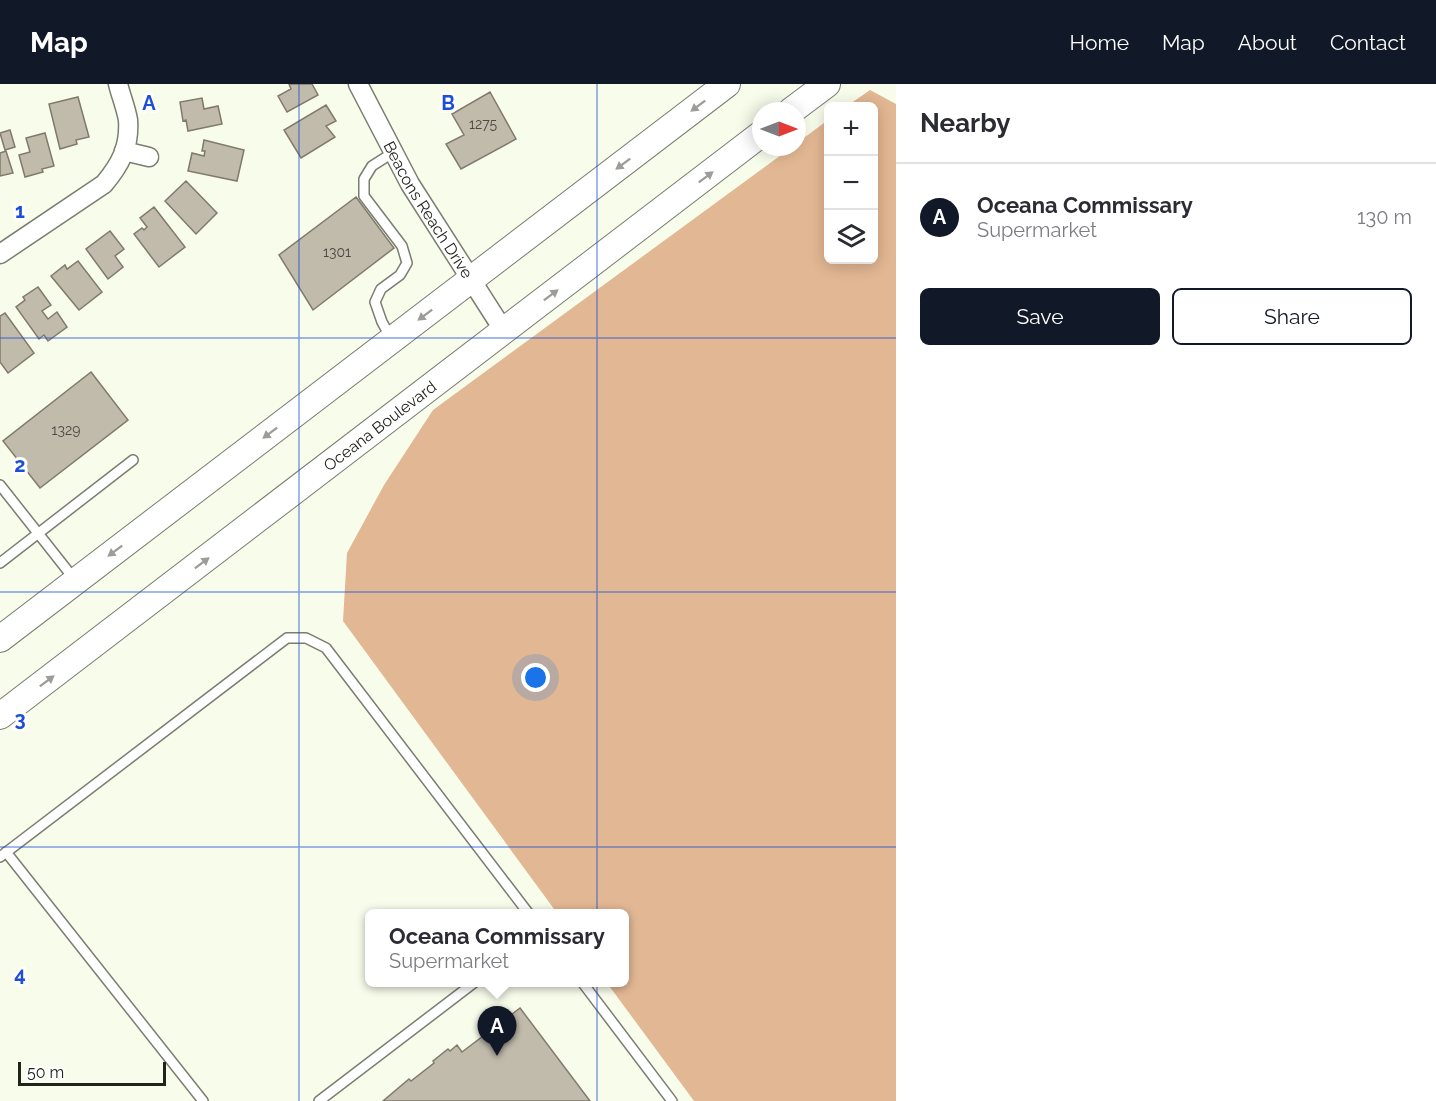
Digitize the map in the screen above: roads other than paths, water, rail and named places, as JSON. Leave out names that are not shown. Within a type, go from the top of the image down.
[{"type":"main road","points":[[0,639],[727,84]]},
{"type":"main road","points":[[803,102],[827,84]]},
{"type":"main road","name":"Oceana Boulevard","points":[[0,716],[752,141]]},
{"type":"street","points":[[0,254],[104,184],[116,170],[128,138],[128,119],[118,84]]},
{"type":"street","name":"Beacons Reach Drive","points":[[358,84],[410,184],[504,331]]},
{"type":"street","points":[[124,151],[149,157]]},
{"type":"lane","points":[[392,340],[375,302],[381,289],[399,275],[407,263],[402,246],[364,196],[364,179],[372,166],[394,152]]},
{"type":"lane","points":[[0,563],[133,460]]},
{"type":"lane","points":[[0,485],[76,581]]},
{"type":"lane","points":[[203,1101],[3,855],[287,638],[306,638],[326,648],[525,909]]},
{"type":"lane","points":[[319,1101],[468,987]]},
{"type":"lane","points":[[586,987],[672,1101]]},
{"type":"place","name":"Oceana Commissary","points":[[497,1056]]}]
